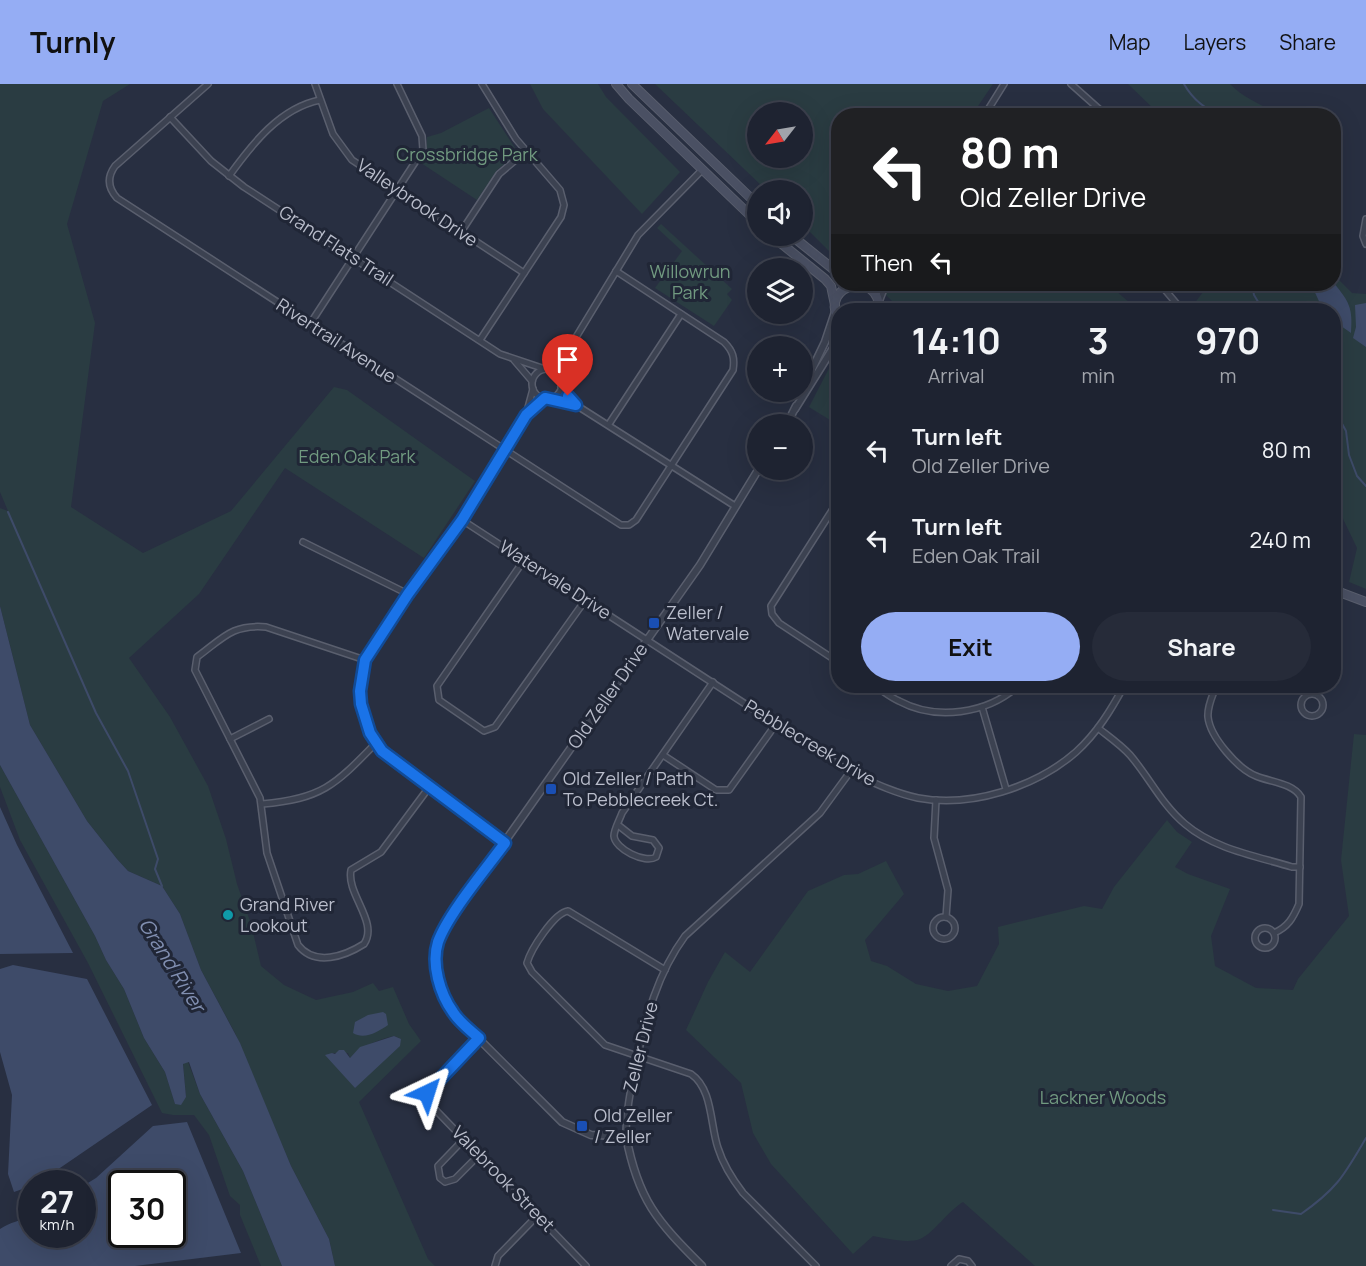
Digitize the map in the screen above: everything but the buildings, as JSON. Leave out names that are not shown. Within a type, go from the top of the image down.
[{"type":"main road","points":[[616,84],[747,212]]},
{"type":"main road","points":[[632,84],[747,194]]},
{"type":"main road","points":[[784,246],[831,286]]},
{"type":"main road","points":[[804,246],[831,267]]},
{"type":"main road","points":[[1341,593],[1366,602]]},
{"type":"street","name":"Rivertrail Avenue","points":[[208,84],[115,166],[109,180],[114,195],[621,525],[629,525],[636,519],[672,465]]},
{"type":"street","name":"Valleybrook Drive","points":[[315,84],[333,134],[346,154],[365,170],[524,273]]},
{"type":"street","points":[[310,324],[421,153],[424,143],[397,84]]},
{"type":"street","points":[[480,340],[561,217],[564,205],[560,190],[525,152],[501,118],[482,84]]},
{"type":"street","points":[[990,108],[1004,84]]},
{"type":"street","points":[[1071,84],[1098,108]]},
{"type":"street","points":[[229,176],[255,142],[286,114],[302,105],[320,100]]},
{"type":"street","name":"Grand Flats Trail","points":[[170,117],[204,154],[229,176],[500,354],[547,369]]},
{"type":"street","points":[[461,232],[499,174],[525,152]]},
{"type":"street","points":[[576,405],[561,387],[560,376],[567,352],[638,235],[702,170]]},
{"type":"street","points":[[1366,219],[1363,236],[1366,244]]},
{"type":"street","points":[[616,271],[724,342],[734,355],[733,370],[672,465]]},
{"type":"street","points":[[1166,291],[1176,303]]},
{"type":"street","points":[[609,424],[681,314]]},
{"type":"street","points":[[813,368],[831,326]]},
{"type":"street","points":[[792,414],[831,351]]},
{"type":"street","points":[[505,843],[382,751],[364,718],[360,691],[365,660],[408,594],[462,520],[526,415],[533,389],[532,381],[536,373],[547,369],[567,352]]},
{"type":"street","name":"Grand Flats Trail","points":[[514,360],[532,381]]},
{"type":"street","points":[[547,369],[560,376]]},
{"type":"street","points":[[526,415],[547,398],[557,394],[561,387]]},
{"type":"street","points":[[533,389],[547,398],[576,405],[609,424],[735,506]]},
{"type":"street","points":[[795,409],[798,402]]},
{"type":"street","name":"Old Zeller Drive","points":[[626,1136],[591,1135],[562,1122],[452,1012],[442,992],[436,971],[437,944],[446,925],[700,565],[752,480]]},
{"type":"street","points":[[831,512],[771,606],[772,614],[779,623],[831,656]]},
{"type":"street","name":"Watervale Drive","points":[[462,520],[648,640]]},
{"type":"street","points":[[303,542],[408,594]]},
{"type":"street","points":[[524,560],[436,686],[439,700],[477,728],[484,731],[495,727],[586,599]]},
{"type":"street","points":[[365,660],[266,627],[250,626],[236,628],[197,657],[194,663],[195,670],[262,804],[267,853],[298,945],[309,955],[327,957],[351,952],[364,944],[368,938],[367,925],[351,882],[351,870],[381,852],[430,786]]},
{"type":"street","name":"Pebblecreek Drive","points":[[648,640],[850,772],[891,790],[936,800],[971,798],[1006,789],[1025,783],[1048,771],[1076,752],[1098,728],[1120,693]]},
{"type":"street","points":[[618,825],[632,836],[653,840],[659,849],[657,857],[652,860],[642,860],[624,848],[614,835],[622,813],[713,682]]},
{"type":"street","points":[[886,693],[900,702],[941,713],[962,712],[1000,699],[1008,693]]},
{"type":"street","points":[[1213,693],[1209,704],[1212,731],[1237,764],[1258,777],[1293,789],[1301,797],[1299,904],[1294,918],[1285,928],[1274,933]]},
{"type":"street","points":[[1317,695],[1323,702],[1323,710],[1315,716],[1307,715],[1302,709],[1302,702],[1306,696],[1317,695]]},
{"type":"street","points":[[982,706],[1006,789]]},
{"type":"street","points":[[230,739],[268,719]]},
{"type":"street","points":[[663,755],[716,790],[729,790],[776,724]]},
{"type":"street","points":[[1098,728],[1129,753],[1170,808],[1199,835],[1217,844],[1292,867],[1300,867]]},
{"type":"street","points":[[262,804],[296,801],[322,791],[376,743]]},
{"type":"street","name":"Zeller Drive","points":[[702,1266],[670,1234],[646,1203],[634,1174],[626,1136],[627,1106],[647,1013],[665,970],[685,936],[820,813],[850,772]]},
{"type":"street","points":[[936,800],[934,837],[948,890],[946,917]]},
{"type":"street","points":[[665,970],[568,911],[558,915],[529,954],[527,963],[532,972],[599,1040],[610,1048],[691,1074],[698,1080],[704,1090],[718,1149],[733,1179],[743,1193],[816,1266]]},
{"type":"street","points":[[946,917],[952,921],[955,928],[949,938],[942,939],[936,936],[933,926],[939,918],[946,917]]},
{"type":"street","name":"Valebrook Street","points":[[479,1038],[427,1093],[430,1105],[586,1266]]},
{"type":"street","points":[[464,1139],[438,1166],[440,1178],[445,1182],[455,1179],[479,1155]]},
{"type":"street","points":[[495,1266],[498,1256],[538,1215]]},
{"type":"street","points":[[951,1266],[955,1261],[964,1259],[972,1266]]},
{"type":"green space","name":"Eden Oak Park","points":[[0,84],[130,84],[103,101],[67,224],[95,323],[71,507],[143,553],[231,511],[334,387],[347,390],[475,481],[424,558],[285,468],[199,594],[129,658],[170,717],[208,786],[226,839],[261,966],[284,985],[316,1000],[353,992],[373,983],[379,991],[393,987],[409,1024],[421,1041],[359,1102],[428,1259],[435,1266],[335,1266],[329,1239],[291,1166],[235,1033],[201,970],[180,914],[162,886],[128,871],[117,859],[87,821],[30,725],[0,606],[0,508],[8,511],[0,492]],"holes":[[[394,1036],[399,1038],[355,1088],[331,1053],[348,1053],[350,1058],[376,1041]]]},
{"type":"green space","points":[[530,84],[598,84],[606,97],[680,172],[642,214],[543,109]]},
{"type":"green space","points":[[655,84],[993,84],[977,108],[831,108],[831,253],[813,235],[813,180],[756,180]]},
{"type":"green space","points":[[1128,84],[1230,84],[1266,108],[1153,108]]},
{"type":"green space","name":"Crossbridge Park","points":[[489,108],[515,148],[514,156],[497,170],[477,200],[421,163],[426,154],[427,137],[441,133]]},
{"type":"green space","name":"Willowrun Park","points":[[661,224],[732,289],[727,294],[732,300],[714,326],[655,288],[682,251],[657,228]]},
{"type":"green space","points":[[1341,282],[1352,293],[1366,294],[1366,589],[1349,582],[1357,548],[1341,515],[1341,303],[1195,303],[1203,292],[1341,291]]},
{"type":"green space","points":[[885,291],[1116,291],[1130,303],[894,303]]},
{"type":"green space","points":[[831,365],[831,421],[809,407]]},
{"type":"green space","name":"Lackner Woods","points":[[1354,734],[1366,735],[1366,1266],[1035,1266],[963,1202],[931,1232],[920,1239],[903,1241],[873,1236],[853,1254],[771,1164],[753,1133],[741,1083],[686,1030],[725,952],[750,972],[808,891],[844,875],[858,874],[886,861],[904,894],[865,940],[871,961],[887,966],[916,984],[948,991],[977,986],[999,944],[998,927],[1084,906],[1102,909],[1114,887],[1167,820],[1177,832],[1192,842],[1175,867],[1230,889],[1211,936],[1215,966],[1256,988],[1293,990],[1298,979],[1349,916],[1341,860]]},
{"type":"green space","points":[[0,765],[124,989],[144,1038],[165,1072],[175,1104],[186,1097],[183,1063],[188,1062],[200,1094],[243,1171],[282,1266],[261,1266],[240,1215],[240,1205],[230,1196],[209,1135],[194,1115],[162,1113],[88,963],[20,840],[0,787]]},
{"type":"water","points":[[1314,291],[1340,291],[1349,305],[1351,333],[1341,326],[1341,303],[1320,303]]},
{"type":"water","points":[[1366,303],[1366,347],[1353,338],[1356,327],[1355,305]]},
{"type":"water","name":"Grand River","points":[[0,606],[30,725],[87,821],[117,859],[128,871],[162,886],[180,914],[201,970],[240,1043],[291,1166],[329,1239],[335,1266],[282,1266],[243,1171],[200,1094],[189,1062],[183,1064],[186,1097],[181,1105],[175,1104],[165,1072],[144,1038],[124,989],[0,765]]},
{"type":"water","points":[[0,807],[17,845],[73,953],[0,954]]},
{"type":"water","points":[[13,965],[87,979],[152,1105],[57,1170],[18,1170],[18,1191],[14,1192],[8,1174],[12,1095],[0,1052],[0,969]]},
{"type":"water","points":[[383,1012],[386,1014],[388,1025],[362,1036],[353,1033],[355,1022],[368,1015]]},
{"type":"water","points":[[394,1036],[401,1039],[400,1046],[355,1088],[325,1055],[344,1050],[350,1058],[360,1047]]},
{"type":"water","points":[[187,1122],[241,1253],[135,1266],[0,1266],[0,1229],[18,1221],[18,1248],[96,1248],[96,1178],[153,1126]]},
{"type":"waterway","points":[[1184,84],[1200,104],[1206,108]]},
{"type":"waterway","points":[[1253,291],[1259,303]]},
{"type":"waterway","points":[[1341,422],[1346,431],[1349,455],[1357,476],[1366,486]]},
{"type":"waterway","points":[[8,512],[96,713],[128,771],[158,859],[155,869],[162,886]]},
{"type":"waterway","points":[[1273,1210],[1301,1214],[1314,1205],[1339,1180],[1366,1138]]},
{"type":"place","name":"Zeller / Watervale","points":[[654,623]]},
{"type":"place","name":"Old Zeller / Path To Pebblecreek Ct.","points":[[551,789]]},
{"type":"place","name":"Grand River Lookout","points":[[228,915]]},
{"type":"place","name":"Old Zeller / Zeller","points":[[582,1126]]},
{"type":"route","points":[[427,1093],[479,1038],[452,1012],[442,992],[436,971],[437,944],[446,925],[505,843],[382,751],[370,733],[364,718],[360,691],[363,666],[370,651],[408,594],[462,520],[526,415],[545,398],[576,405],[568,396]]}]
